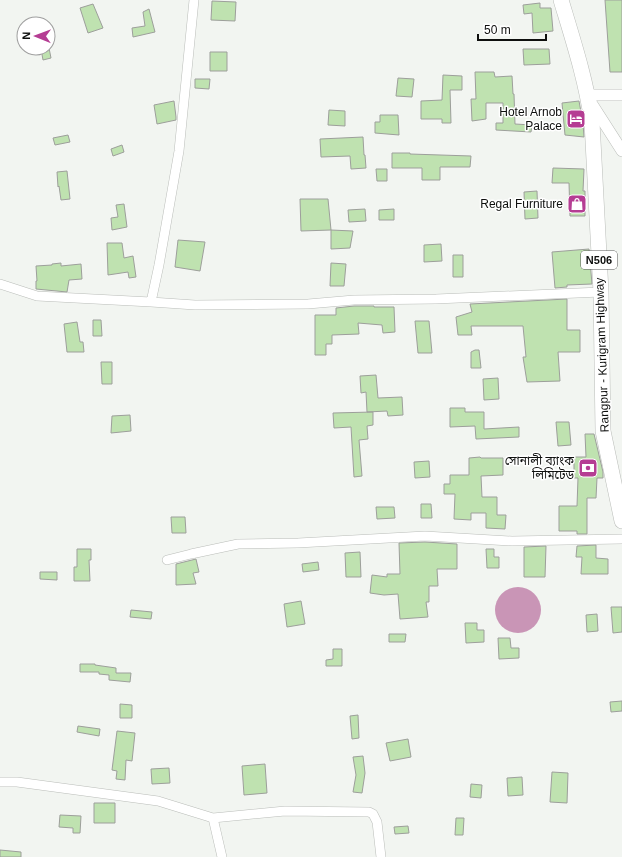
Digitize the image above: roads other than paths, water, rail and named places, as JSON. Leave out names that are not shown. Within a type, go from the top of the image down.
[{"type":"highway","name":"Rangpur - Kurigram Highway","points":[[561,0],[584,78],[592,129],[601,292],[603,431],[622,521]]},
{"type":"street","points":[[151,302],[179,151],[194,0]]},
{"type":"street","points":[[588,96],[622,95]]},
{"type":"street","points":[[588,96],[622,151]]},
{"type":"street","points":[[0,284],[37,296],[195,305],[308,304],[354,300],[436,299],[601,292]]},
{"type":"street","points":[[167,560],[238,544],[298,543],[425,536],[512,541],[622,539]]},
{"type":"street","points":[[0,782],[24,783],[158,801],[213,818],[285,811],[369,812],[373,814],[377,822],[381,857]]},
{"type":"street","points":[[213,818],[222,857]]},
{"type":"place","name":"Hotel Arnob Palace","points":[[576,119]]},
{"type":"place","name":"Regal Furniture","points":[[577,204]]},
{"type":"place","name":"সোনালী ব্যাংক লিমিটেড","points":[[588,468]]}]
